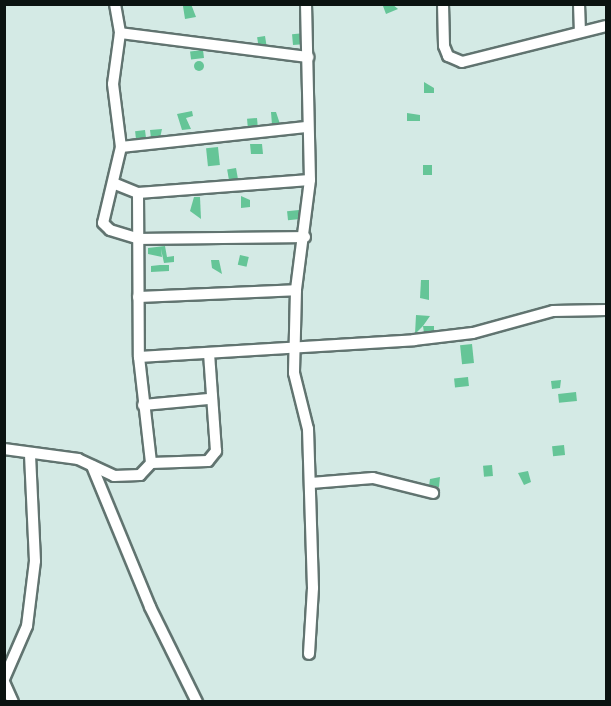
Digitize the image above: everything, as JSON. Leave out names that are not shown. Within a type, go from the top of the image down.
[{"type":"street","points":[[115,4],[120,33],[113,84],[122,147],[103,222],[110,230],[140,239],[305,237]]},
{"type":"street","points":[[306,4],[308,57],[306,127],[310,180],[305,237],[296,290],[294,373],[308,429],[311,483],[309,654]]},
{"type":"street","points":[[443,4],[444,46],[448,56],[462,62],[606,26]]},
{"type":"street","points":[[579,4],[580,31]]},
{"type":"street","points":[[120,33],[308,57]]},
{"type":"street","points":[[122,147],[306,127]]},
{"type":"street","points":[[113,183],[138,193],[310,180]]},
{"type":"street","points":[[138,193],[139,357],[151,463]]},
{"type":"street","points":[[138,297],[296,290]]},
{"type":"street","points":[[139,357],[295,349],[473,333],[540,313],[606,310]]},
{"type":"street","points":[[4,449],[92,465],[114,476],[140,475],[151,463],[208,461],[214,457],[208,399],[208,353]]},
{"type":"street","points":[[143,405],[208,399]]},
{"type":"street","points":[[13,702],[4,681],[27,626],[35,561],[30,453]]},
{"type":"street","points":[[92,465],[137,576],[197,702]]},
{"type":"street","points":[[311,483],[373,478],[433,493]]},
{"type":"building","points":[[191,4],[196,17],[185,19],[183,6]]},
{"type":"building","points":[[392,4],[398,9],[386,14],[383,6]]},
{"type":"building","points":[[305,33],[306,44],[293,45],[292,34]]},
{"type":"building","points":[[265,36],[267,49],[259,50],[257,37]]},
{"type":"building","points":[[203,50],[204,58],[191,60],[190,52]]},
{"type":"building","points":[[199,61],[203,62],[203,70],[199,71],[195,70],[194,66],[195,62]]},
{"type":"building","points":[[424,82],[434,88],[434,93],[424,93]]},
{"type":"building","points":[[192,111],[193,116],[186,118],[191,129],[182,130],[177,114]]},
{"type":"building","points":[[271,112],[276,112],[280,124],[272,125]]},
{"type":"building","points":[[407,113],[420,115],[420,121],[407,121]]},
{"type":"building","points":[[257,118],[258,129],[248,130],[247,119]]},
{"type":"building","points":[[162,129],[160,138],[151,138],[150,130]]},
{"type":"building","points":[[145,130],[146,138],[136,139],[135,131]]},
{"type":"building","points":[[250,144],[262,144],[263,154],[251,154]]},
{"type":"building","points":[[218,147],[220,165],[208,166],[206,148]]},
{"type":"building","points":[[423,165],[432,165],[432,175],[423,175]]},
{"type":"building","points":[[236,168],[238,179],[229,180],[227,170]]},
{"type":"building","points":[[241,196],[250,200],[250,207],[241,208]]},
{"type":"building","points":[[194,197],[200,197],[201,219],[190,211]]},
{"type":"building","points":[[299,210],[300,219],[288,220],[287,211]]},
{"type":"building","points":[[165,246],[167,257],[174,256],[174,262],[164,263],[161,249],[162,257],[148,254],[148,248]]},
{"type":"building","points":[[240,255],[249,257],[247,267],[238,265]]},
{"type":"building","points":[[211,260],[219,260],[222,274],[212,268]]},
{"type":"building","points":[[169,265],[169,271],[151,272],[151,266]]},
{"type":"building","points":[[421,280],[429,280],[429,300],[420,298]]},
{"type":"building","points":[[416,315],[430,316],[415,334]]},
{"type":"building","points":[[423,326],[434,326],[434,333],[424,333]]},
{"type":"building","points":[[472,344],[474,363],[462,364],[460,345]]},
{"type":"building","points":[[468,377],[469,386],[455,387],[454,378]]},
{"type":"building","points":[[561,380],[560,388],[552,389],[551,381]]},
{"type":"building","points":[[576,392],[577,401],[559,403],[558,394]]},
{"type":"building","points":[[564,445],[565,455],[553,456],[552,446]]},
{"type":"building","points":[[492,465],[493,476],[484,477],[483,466]]},
{"type":"building","points":[[528,471],[531,482],[524,485],[518,473]]},
{"type":"building","points":[[440,477],[439,487],[429,486],[430,479]]}]
